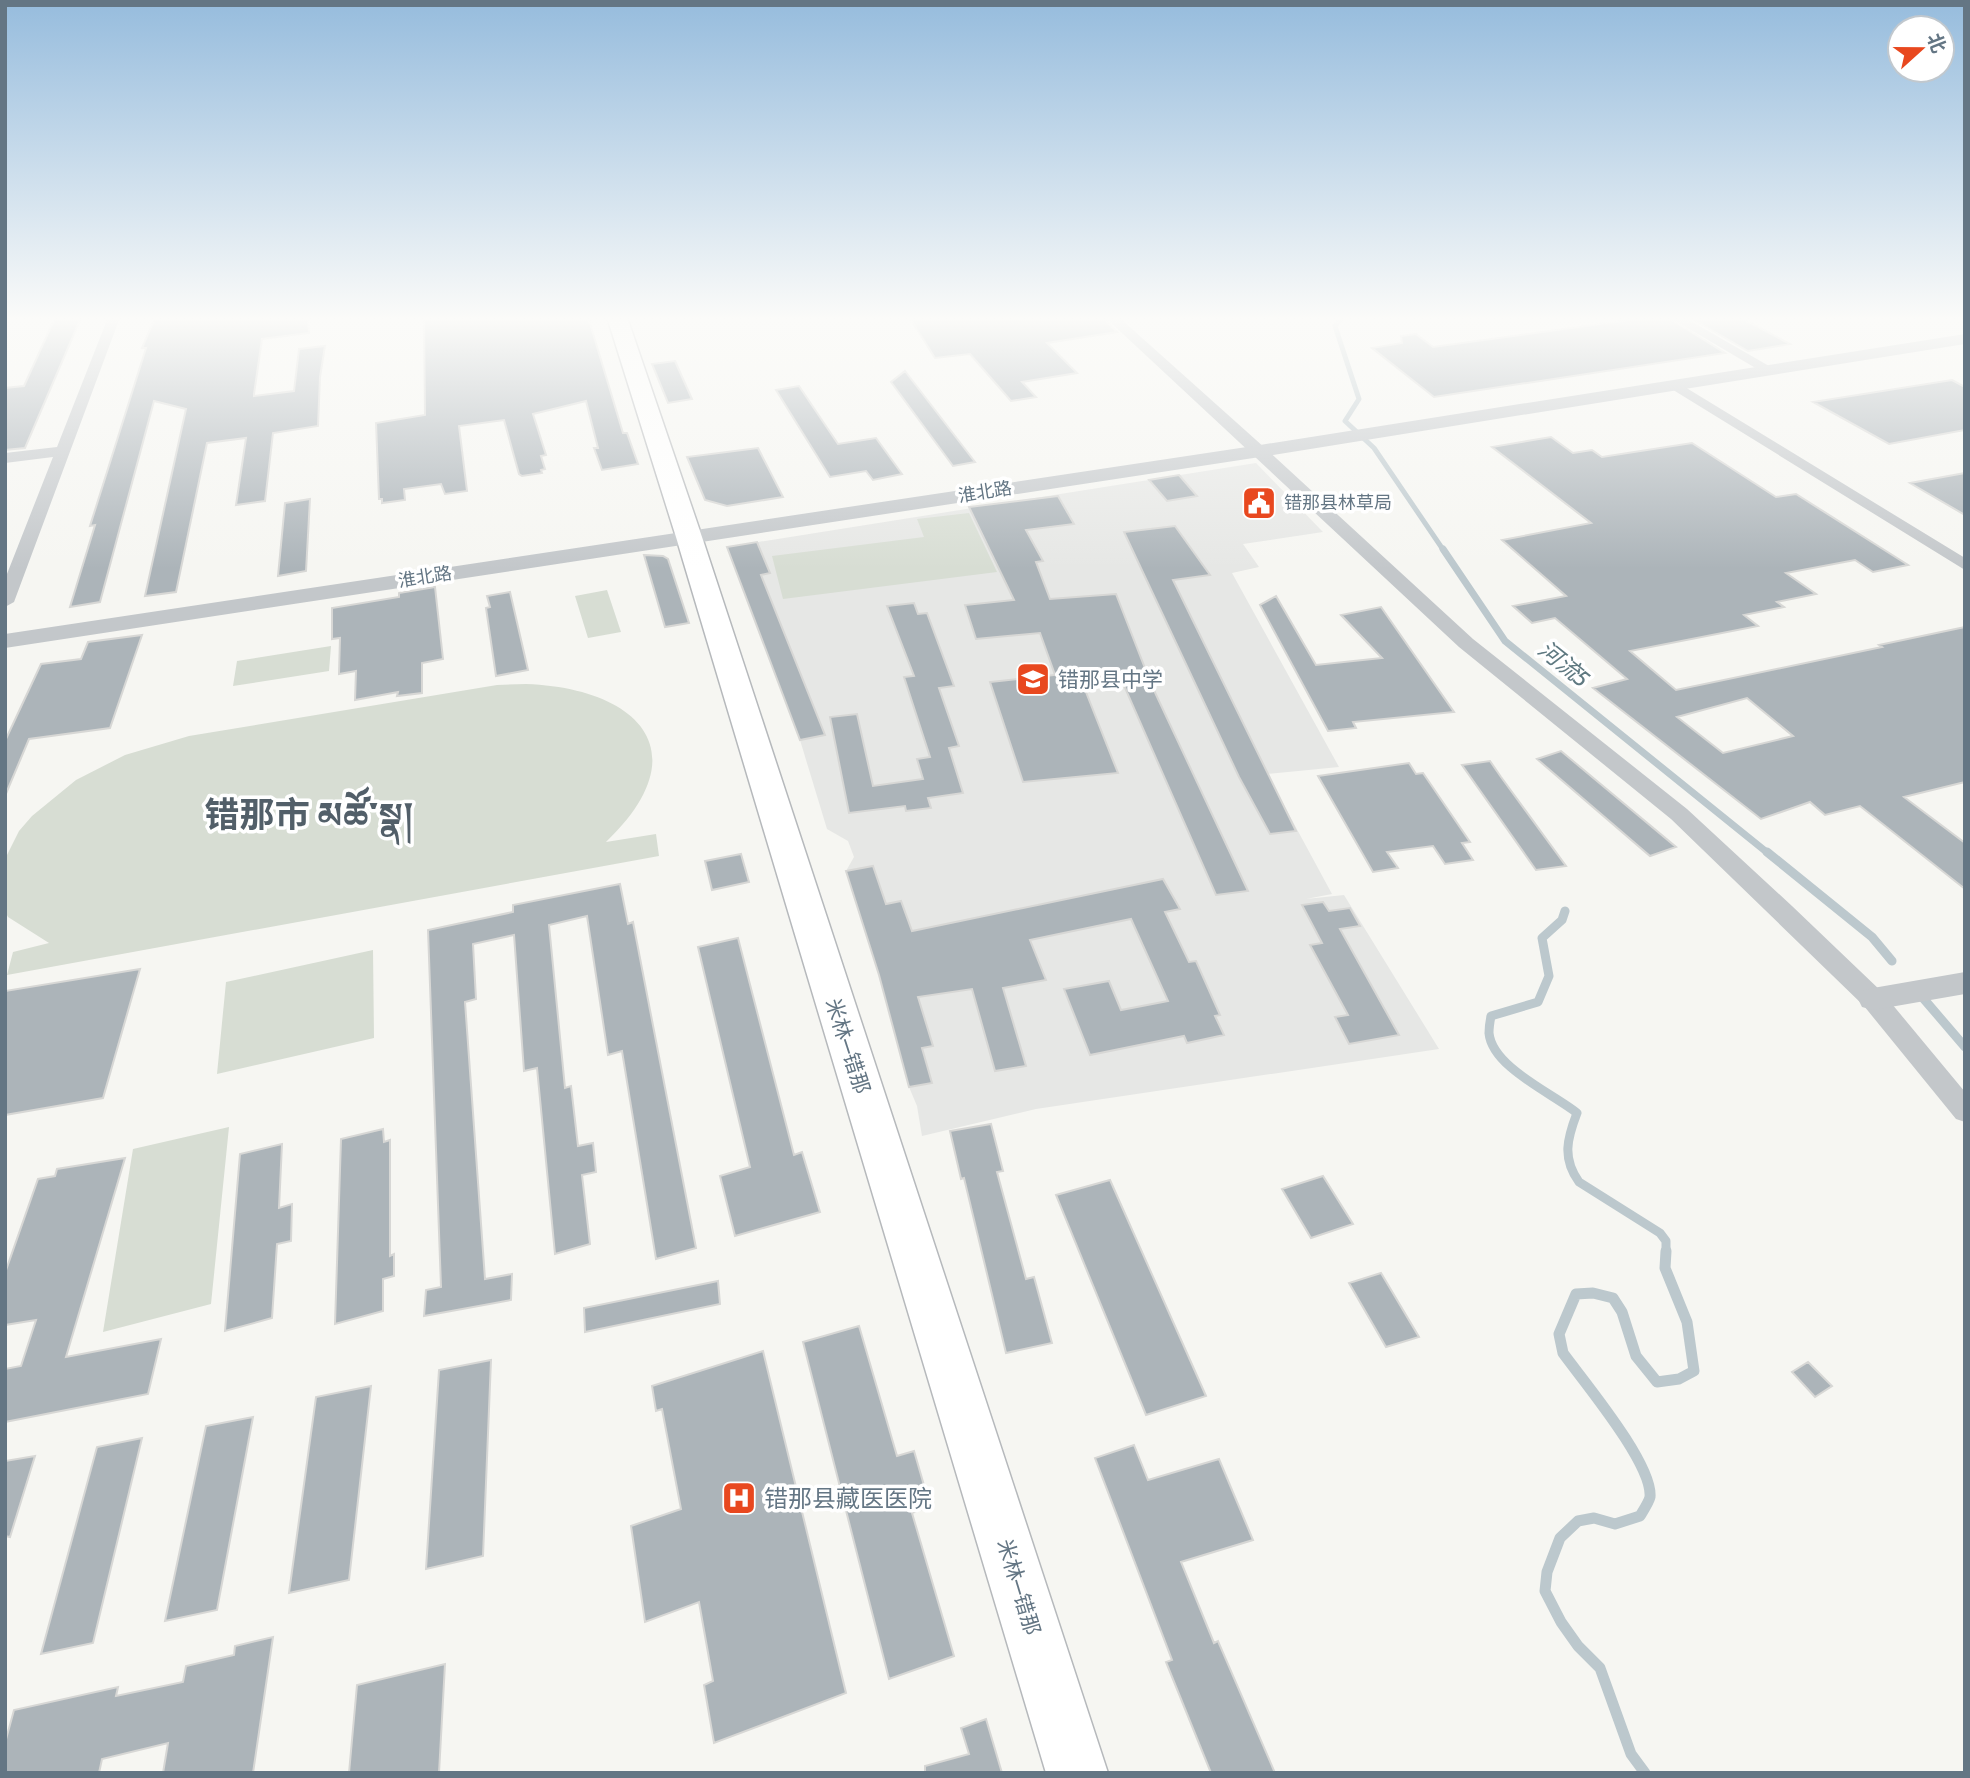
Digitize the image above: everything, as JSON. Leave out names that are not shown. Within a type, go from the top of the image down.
[{"type":"highway","name":"米林—错那","points":[[645,403],[1077,1773]]},
{"type":"street","points":[[5,601],[81,403]]},
{"type":"street","points":[[1207,403],[1466,643],[1679,814],[1872,999],[1965,1111]]},
{"type":"street","name":"淮北路","points":[[5,641],[1561,403]]},
{"type":"street","points":[[1704,403],[1965,565]]},
{"type":"street","points":[[5,458],[62,451]]},
{"type":"street","points":[[1872,999],[1965,983]]},
{"type":"shaded area","points":[[1256,463],[1323,532],[1243,544],[1259,567],[1232,573],[1339,767],[1267,774],[1332,894],[1306,899],[1344,895],[1439,1049],[1036,1109],[922,1136],[917,1106],[909,1087],[882,984],[846,871],[854,857],[848,841],[827,829],[800,740],[727,547]]},
{"type":"shaded area","points":[[969,513],[997,572],[783,599],[772,556],[924,537],[917,519]]},
{"type":"shaded area","points":[[607,590],[621,632],[588,638],[575,596]]},
{"type":"shaded area","points":[[331,646],[329,671],[233,686],[237,661]]},
{"type":"shaded area","points":[[526,684],[565,688],[598,697],[625,711],[643,730],[652,753],[649,779],[635,809],[606,842],[656,834],[659,856],[7,975],[13,952],[49,943],[8,917],[5,911],[5,859],[19,831],[32,816],[76,780],[125,755],[189,736],[497,685]]},
{"type":"shaded area","points":[[373,950],[374,1038],[217,1074],[226,982]]},
{"type":"shaded area","points":[[229,1127],[211,1304],[103,1332],[133,1149]]},
{"type":"building","points":[[5,403],[44,403],[25,448],[5,450]]},
{"type":"building","points":[[129,403],[153,403],[100,602],[70,607],[95,525],[90,526]]},
{"type":"building","points":[[162,403],[319,403],[318,426],[273,433],[265,501],[236,505],[246,438],[207,443],[176,592],[145,596],[186,409]]},
{"type":"building","points":[[425,403],[578,403],[533,414],[546,455],[541,456],[545,469],[541,470],[542,473],[522,476],[519,474],[504,420],[459,426],[467,491],[445,494],[441,484],[404,489],[405,500],[382,503],[382,499],[379,499],[376,423],[425,415]]},
{"type":"building","points":[[587,403],[614,403],[623,433],[627,433],[638,464],[602,470],[594,448],[598,448]]},
{"type":"building","points":[[784,403],[810,403],[838,444],[876,438],[902,474],[873,480],[866,471],[830,477]]},
{"type":"building","points":[[906,403],[930,403],[975,462],[953,466]]},
{"type":"building","points":[[1815,403],[1965,403],[1965,430],[1889,444]]},
{"type":"building","points":[[1551,437],[1573,453],[1592,450],[1602,457],[1692,443],[1776,497],[1796,494],[1908,565],[1873,572],[1855,560],[1786,573],[1816,594],[1777,602],[1784,607],[1744,615],[1758,626],[1630,651],[1676,690],[1965,627],[1965,782],[1904,797],[1965,843],[1965,889],[1860,806],[1825,815],[1810,802],[1761,819],[1593,688],[1627,679],[1555,618],[1532,623],[1513,606],[1566,596],[1502,540],[1591,523],[1492,447]],"holes":[[[1747,698],[1793,736],[1723,753],[1677,717]]]},
{"type":"building","points":[[758,448],[783,497],[727,506],[705,500],[687,457]]},
{"type":"building","points":[[1965,473],[1965,515],[1910,483]]},
{"type":"building","points":[[1179,475],[1197,496],[1167,501],[1149,480]]},
{"type":"building","points":[[1058,496],[1074,524],[1026,530],[1043,561],[1036,562],[1050,599],[1116,594],[1152,686],[1248,891],[1216,895],[1119,674],[1080,677],[1118,773],[1023,782],[990,682],[1055,675],[1040,633],[976,639],[965,605],[1014,600],[969,507]]},
{"type":"building","points":[[310,499],[306,571],[278,576],[285,503]]},
{"type":"building","points":[[1175,526],[1210,575],[1173,580],[1296,831],[1270,834],[1239,777],[1124,532]]},
{"type":"building","points":[[757,542],[770,573],[761,575],[825,735],[800,740],[727,547]]},
{"type":"building","points":[[644,555],[663,556],[668,559],[689,623],[665,627]]},
{"type":"building","points":[[435,587],[443,659],[422,663],[422,693],[397,696],[398,692],[355,700],[356,671],[339,674],[340,638],[332,639],[332,608],[399,597],[399,593]]},
{"type":"building","points":[[510,592],[528,670],[496,676],[486,608],[490,607],[487,596]]},
{"type":"building","points":[[1276,596],[1316,665],[1382,658],[1341,615],[1381,607],[1454,712],[1353,722],[1356,728],[1328,731],[1260,605]]},
{"type":"building","points":[[914,603],[918,614],[927,613],[954,686],[939,688],[959,746],[949,748],[963,793],[928,798],[931,808],[906,811],[905,806],[849,813],[830,717],[857,714],[873,786],[923,779],[917,759],[930,757],[904,677],[914,676],[887,606]]},
{"type":"building","points":[[142,635],[110,728],[29,739],[5,796],[5,741],[41,664],[81,659],[88,642]]},
{"type":"building","points":[[1561,751],[1676,847],[1650,856],[1537,759]]},
{"type":"building","points":[[1490,761],[1566,866],[1536,870],[1462,765]]},
{"type":"building","points":[[1409,763],[1416,774],[1423,773],[1470,842],[1462,843],[1473,860],[1445,864],[1433,846],[1387,852],[1398,868],[1373,872],[1318,776]]},
{"type":"building","points":[[741,854],[749,882],[712,890],[705,861]]},
{"type":"building","points":[[873,866],[886,904],[901,901],[912,931],[1163,879],[1180,909],[1165,912],[1189,962],[1196,961],[1220,1015],[1215,1016],[1224,1035],[1187,1043],[1184,1036],[1090,1055],[1064,989],[1109,981],[1121,1010],[1168,1001],[1131,919],[1030,940],[1046,980],[1003,988],[1026,1066],[995,1071],[972,989],[918,997],[933,1046],[922,1048],[932,1083],[909,1087],[879,975],[846,871]]},
{"type":"building","points":[[620,884],[628,924],[633,922],[696,1248],[656,1259],[622,1051],[608,1055],[587,916],[549,925],[565,1088],[571,1086],[578,1146],[593,1143],[596,1172],[582,1175],[590,1244],[555,1254],[537,1068],[524,1071],[514,935],[473,944],[476,999],[465,1002],[485,1279],[512,1274],[511,1300],[424,1316],[426,1290],[441,1287],[428,930],[513,912],[513,905]]},
{"type":"building","points":[[1323,902],[1329,911],[1350,908],[1360,926],[1340,929],[1399,1035],[1349,1044],[1335,1017],[1348,1015],[1310,945],[1322,943],[1302,905]]},
{"type":"building","points":[[738,938],[794,1155],[802,1152],[820,1212],[735,1236],[720,1176],[750,1167],[698,947]]},
{"type":"building","points":[[140,969],[103,1098],[5,1115],[5,991]]},
{"type":"building","points":[[991,1124],[1003,1171],[997,1172],[1026,1279],[1034,1277],[1052,1343],[1006,1353],[950,1131]]},
{"type":"building","points":[[383,1129],[384,1142],[390,1140],[390,1256],[394,1254],[394,1276],[383,1279],[383,1311],[335,1324],[341,1139]]},
{"type":"building","points":[[282,1144],[279,1208],[292,1204],[291,1241],[277,1244],[272,1318],[225,1331],[240,1154]]},
{"type":"building","points":[[125,1158],[66,1357],[161,1339],[148,1394],[5,1422],[5,1369],[21,1366],[36,1320],[5,1325],[5,1273],[38,1179],[55,1176],[57,1169]]},
{"type":"building","points":[[1323,1176],[1353,1224],[1311,1238],[1282,1189]]},
{"type":"building","points":[[1110,1180],[1206,1396],[1146,1415],[1056,1195]]},
{"type":"building","points":[[1381,1273],[1419,1337],[1386,1347],[1349,1283]]},
{"type":"building","points":[[718,1281],[720,1304],[585,1332],[584,1308]]},
{"type":"building","points":[[859,1326],[897,1456],[914,1451],[930,1506],[912,1513],[954,1656],[889,1679],[803,1342]]},
{"type":"building","points":[[763,1351],[846,1693],[714,1743],[704,1685],[713,1681],[699,1602],[645,1622],[631,1526],[681,1509],[662,1409],[656,1411],[652,1386]]},
{"type":"building","points":[[491,1360],[483,1556],[426,1569],[439,1370]]},
{"type":"building","points":[[1808,1362],[1832,1386],[1815,1397],[1792,1372]]},
{"type":"building","points":[[371,1386],[349,1580],[289,1593],[316,1397]]},
{"type":"building","points":[[253,1417],[217,1610],[165,1621],[206,1426]]},
{"type":"building","points":[[142,1438],[93,1643],[41,1654],[97,1447]]},
{"type":"building","points":[[1134,1445],[1148,1480],[1219,1459],[1253,1540],[1181,1562],[1214,1643],[1218,1641],[1275,1773],[1211,1773],[1166,1662],[1172,1660],[1095,1458]]},
{"type":"building","points":[[35,1456],[10,1537],[5,1536],[5,1461]]},
{"type":"building","points":[[273,1637],[253,1773],[163,1773],[168,1743],[102,1759],[99,1773],[5,1773],[5,1743],[14,1710],[118,1687],[116,1696],[183,1682],[186,1666],[234,1655],[235,1646]]},
{"type":"building","points":[[445,1664],[439,1773],[349,1773],[357,1685]]},
{"type":"building","points":[[986,1719],[1002,1773],[925,1773],[925,1766],[969,1754],[961,1728]]},
{"type":"waterway","name":"河流5","points":[[1356,403],[1345,421],[1374,448],[1444,551]]},
{"type":"waterway","name":"河流5","points":[[1443,549],[1505,641],[1769,854]]},
{"type":"waterway","name":"河流5","points":[[1767,852],[1872,937],[1892,961]]},
{"type":"waterway","points":[[1565,911],[1562,920],[1542,938],[1549,976],[1538,1002],[1491,1016],[1489,1033],[1493,1045],[1512,1068],[1577,1113],[1571,1131],[1568,1156],[1579,1182],[1660,1233],[1666,1241],[1666,1251]]},
{"type":"waterway","name":"河流5","points":[[1923,998],[1965,1047]]},
{"type":"waterway","points":[[1645,1773],[1631,1754],[1600,1668],[1578,1646],[1561,1622],[1545,1591],[1547,1572],[1560,1538],[1578,1521],[1594,1518],[1615,1524],[1640,1516],[1650,1497],[1641,1465],[1616,1423],[1563,1353],[1559,1334],[1576,1294],[1593,1293],[1613,1298],[1622,1312],[1636,1356],[1657,1382],[1679,1379],[1694,1371],[1687,1322],[1665,1268],[1666,1251]]},
{"type":"place","name":"错那县林草局","points":[[1259,503]]},
{"type":"place","name":"错那县中学","points":[[1033,679]]},
{"type":"place","name":"错那县藏医医院","points":[[739,1498]]},
{"type":"district","name":"错那市 མཚོ་སྣ།","points":[[309,814]]}]
